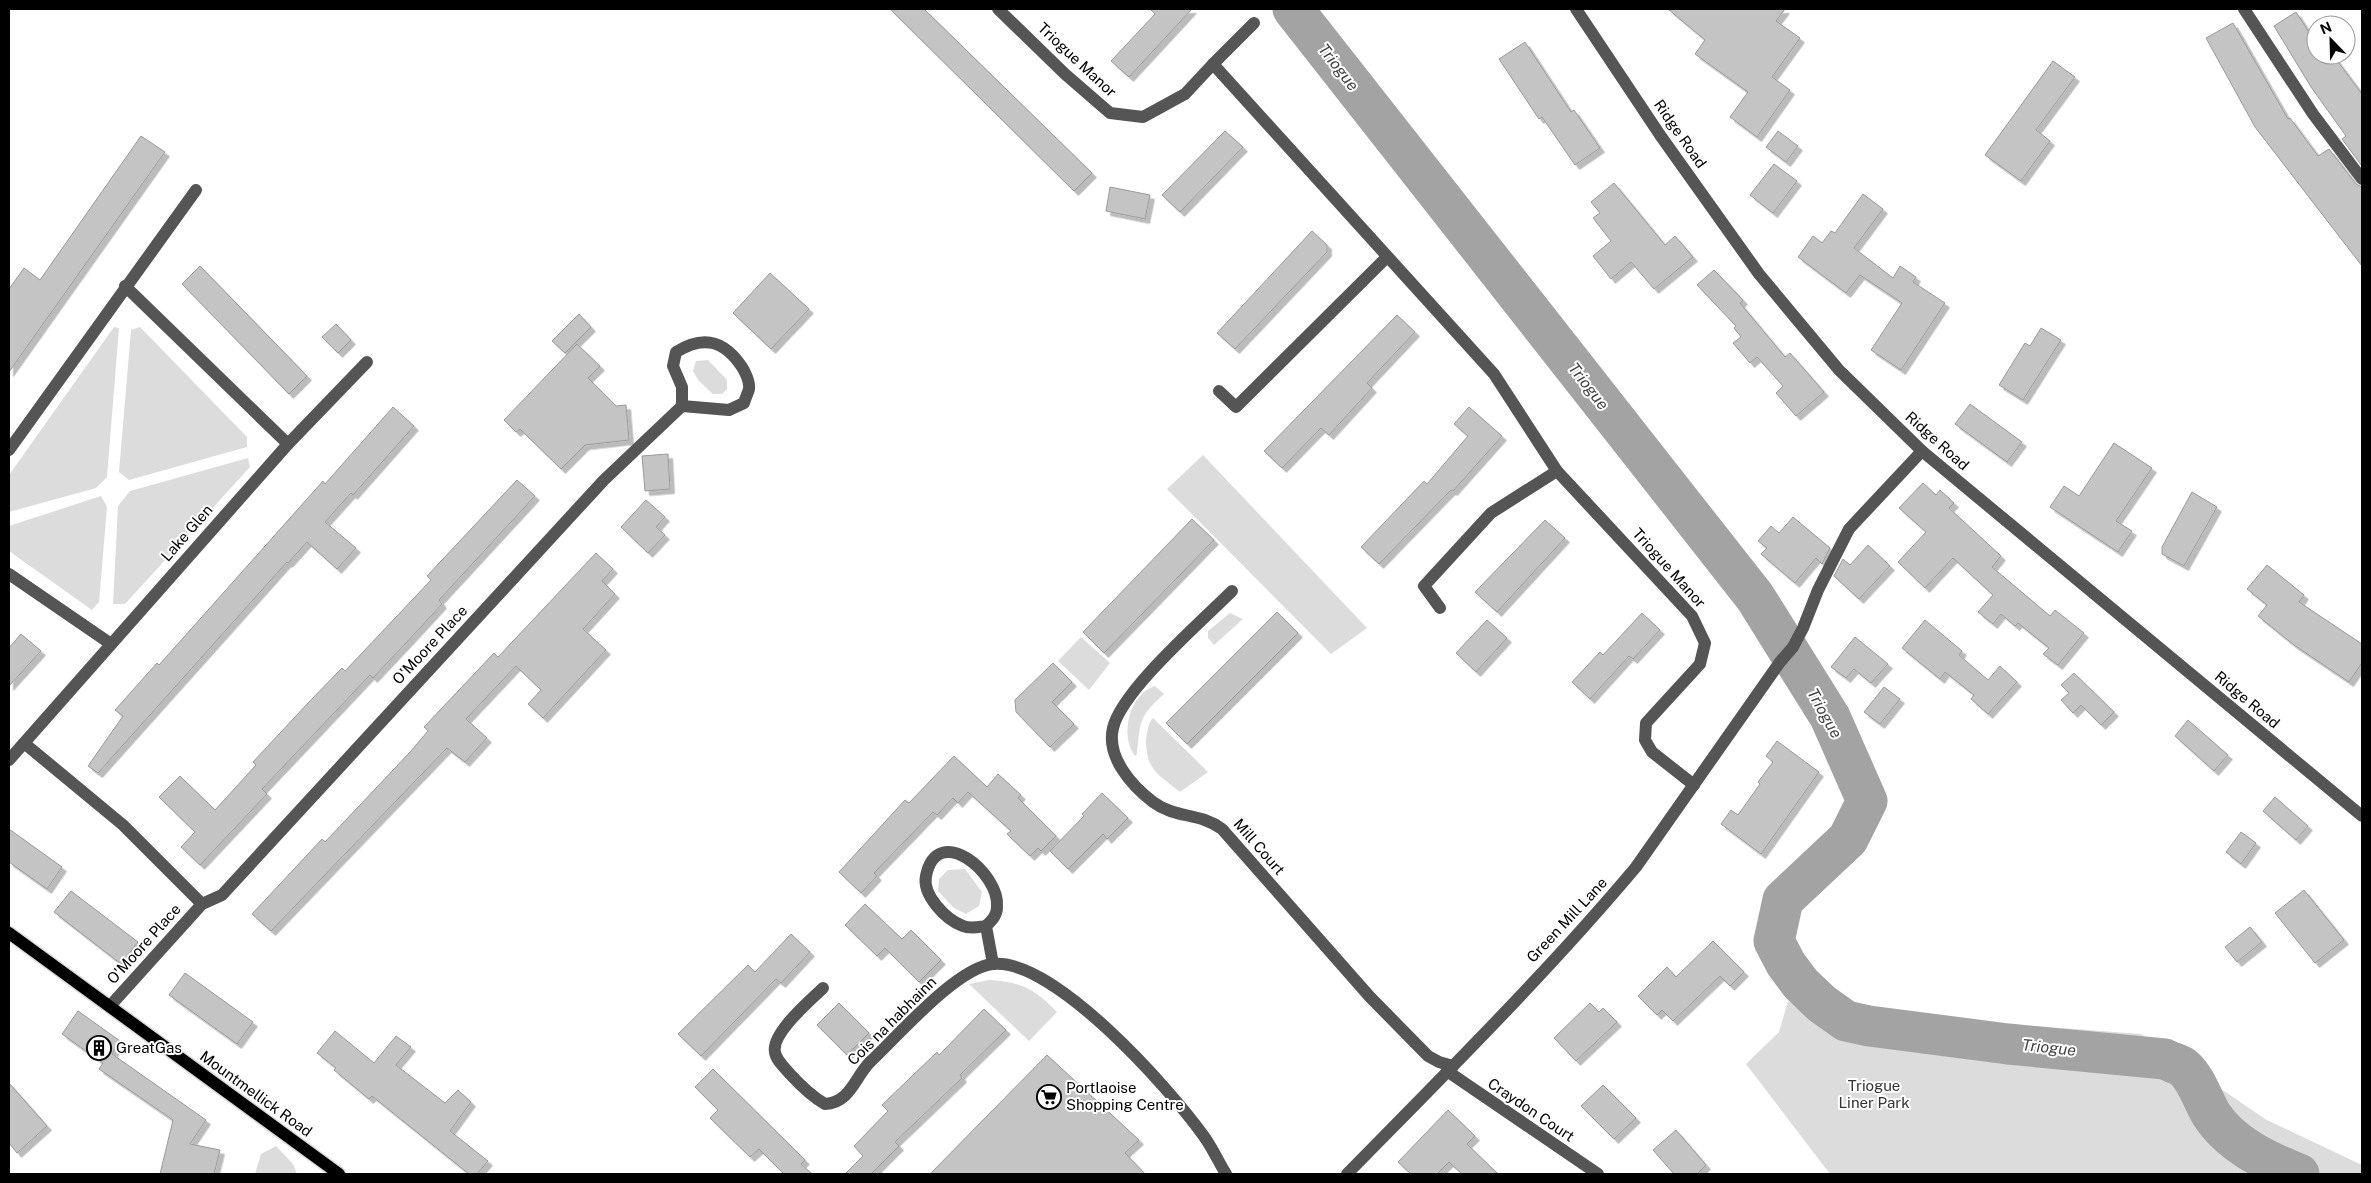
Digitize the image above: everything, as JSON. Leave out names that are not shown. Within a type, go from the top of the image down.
[{"type":"main road","name":"Mountmellick Road","points":[[9,933],[110,1006],[326,1170],[339,1174]]},
{"type":"street","name":"Triogue Manor","points":[[998,9],[1065,74],[1110,113],[1143,117],[1185,94],[1254,23]]},
{"type":"street","name":"Ridge Road","points":[[1576,9],[1665,142],[1759,274],[1839,370],[1922,451],[2362,816]]},
{"type":"street","points":[[2244,9],[2313,114],[2362,180]]},
{"type":"street","name":"Triogue Manor","points":[[1213,64],[1494,374],[1557,471],[1692,616],[1705,643],[1700,664],[1646,723],[1644,740],[1652,752],[1694,785]]},
{"type":"street","points":[[9,450],[196,190]]},
{"type":"street","points":[[1219,391],[1236,407],[1387,257]]},
{"type":"street","points":[[126,286],[288,444]]},
{"type":"street","points":[[703,340],[722,346],[734,354],[745,371],[750,387],[744,403],[729,410],[682,406],[682,387],[673,366],[676,352],[690,343],[703,340]]},
{"type":"street","name":"Lake Glen","points":[[9,760],[288,444],[367,362]]},
{"type":"street","name":"O'Moore Place","points":[[110,1006],[202,904],[222,895],[604,480],[682,406]]},
{"type":"street","name":"Green Mill Lane","points":[[1347,1174],[1610,898],[1654,844],[1780,662],[1793,647],[1803,628],[1818,590],[1849,529],[1922,451]]},
{"type":"street","points":[[1440,608],[1424,586],[1491,512],[1557,471]]},
{"type":"street","points":[[9,574],[111,644]]},
{"type":"street","name":"Mill Court","points":[[1232,591],[1128,698],[1112,730],[1119,766],[1140,790],[1163,808],[1182,816],[1204,818],[1232,837],[1268,882],[1370,997],[1428,1056],[1450,1068]]},
{"type":"street","name":"O'Moore Place","points":[[24,743],[123,825],[202,904]]},
{"type":"street","points":[[953,851],[962,854],[975,863],[988,882],[997,901],[997,908],[994,918],[986,926],[971,928],[962,926],[944,913],[929,892],[926,878],[929,864],[942,853],[953,851]]},
{"type":"street","points":[[986,926],[993,964],[1022,968],[1043,978],[1105,1028],[1129,1050],[1204,1136],[1226,1174]]},
{"type":"street","name":"Cois na habhainn","points":[[823,988],[785,1028],[776,1041],[774,1050],[778,1059],[805,1090],[825,1104],[832,1104],[847,1095],[865,1068],[953,984],[973,971],[993,964]]},
{"type":"street","name":"Craydon Court","points":[[1450,1068],[1598,1174]]},
{"type":"green space","points":[[114,327],[119,328],[107,477],[96,488],[9,512],[9,475]]},
{"type":"green space","points":[[140,327],[247,437],[247,447],[129,480],[119,472],[131,330]]},
{"type":"green space","points":[[708,360],[727,380],[727,389],[722,394],[713,394],[699,381],[693,371],[696,361]]},
{"type":"green space","points":[[1203,455],[1367,628],[1331,654],[1167,489]]},
{"type":"green space","points":[[248,458],[250,467],[125,604],[113,604],[118,506],[130,491]]},
{"type":"green space","points":[[101,496],[107,507],[99,602],[92,610],[9,551],[9,526]]},
{"type":"green space","points":[[1230,613],[1243,619],[1214,645],[1208,638],[1208,631]]},
{"type":"green space","points":[[1081,637],[1110,663],[1089,690],[1058,661]]},
{"type":"green space","points":[[1155,686],[1164,694],[1150,708],[1142,720],[1137,754],[1135,756],[1130,747],[1128,737],[1130,716],[1133,706],[1139,697],[1146,690]]},
{"type":"green space","points":[[1153,718],[1208,772],[1180,792],[1155,771],[1148,758],[1146,740],[1149,725]]},
{"type":"green space","points":[[965,869],[982,892],[979,906],[966,914],[954,908],[938,891],[939,879],[948,870]]},
{"type":"green space","points":[[989,980],[1010,982],[1026,988],[1041,997],[1057,1012],[1029,1041],[969,984]]},
{"type":"green space","name":"Triogue Liner Park","points":[[1788,1001],[1815,1016],[1850,1012],[2141,1034],[2265,1119],[2362,1165],[2362,1174],[1830,1174],[1746,1064],[1779,1032]]},
{"type":"green space","points":[[276,1146],[293,1164],[297,1174],[255,1174],[261,1154]]},
{"type":"building","points":[[890,9],[924,9],[1092,173],[1074,191]]},
{"type":"building","points":[[1150,9],[1192,9],[1129,77],[1111,61],[1155,14]]},
{"type":"building","points":[[1668,9],[1785,9],[1776,21],[1800,38],[1772,77],[1790,90],[1757,137],[1730,117],[1748,92],[1695,54],[1705,40]]},
{"type":"building","points":[[2296,12],[2306,28],[2306,65],[2340,65],[2362,94],[2362,166],[2342,139],[2346,136],[2311,87],[2274,26]]},
{"type":"building","points":[[2233,23],[2288,119],[2290,118],[2318,156],[2329,149],[2356,184],[2362,187],[2362,266],[2255,127],[2206,38]]},
{"type":"building","points":[[1525,42],[1571,112],[1574,110],[1600,148],[1575,165],[1542,117],[1539,119],[1499,59]]},
{"type":"building","points":[[2053,61],[2075,77],[2036,130],[2050,141],[2021,181],[1985,155]]},
{"type":"building","points":[[1225,131],[1243,147],[1180,212],[1162,195]]},
{"type":"building","points":[[1778,131],[1798,146],[1786,162],[1766,147]]},
{"type":"building","points":[[141,136],[165,152],[9,372],[9,289],[24,268],[40,280]]},
{"type":"building","points":[[1774,164],[1797,181],[1773,213],[1750,195]]},
{"type":"building","points":[[1614,183],[1665,245],[1675,236],[1693,257],[1654,289],[1631,262],[1611,279],[1593,256],[1611,241],[1593,218],[1600,213],[1591,202]]},
{"type":"building","points":[[1110,187],[1150,195],[1145,219],[1106,211]]},
{"type":"building","points":[[1863,194],[1883,209],[1854,248],[1893,278],[1900,266],[1916,277],[1913,282],[1945,303],[1901,370],[1871,350],[1902,303],[1860,275],[1846,293],[1798,257],[1813,236],[1822,243],[1831,231],[1835,233]]},
{"type":"building","points":[[1312,231],[1327,245],[1327,252],[1235,349],[1217,333]]},
{"type":"building","points":[[200,266],[307,376],[289,394],[182,284]]},
{"type":"building","points":[[1714,270],[1743,300],[1740,303],[1785,357],[1790,353],[1824,392],[1796,416],[1776,393],[1783,386],[1757,357],[1750,363],[1733,343],[1741,337],[1734,328],[1736,326],[1697,285]]},
{"type":"building","points":[[770,273],[809,309],[771,349],[733,313]]},
{"type":"building","points":[[579,314],[591,327],[565,353],[552,341]]},
{"type":"building","points":[[1397,315],[1415,332],[1367,383],[1372,388],[1329,435],[1321,428],[1282,468],[1264,451]]},
{"type":"building","points":[[336,324],[351,340],[338,353],[322,337]]},
{"type":"building","points":[[2041,328],[2061,340],[2023,400],[1999,385],[2025,343],[2030,346]]},
{"type":"building","points":[[577,344],[600,366],[588,378],[616,406],[626,405],[629,440],[585,445],[561,469],[520,429],[516,432],[504,420]]},
{"type":"building","points":[[1970,404],[2022,442],[2007,462],[1955,424]]},
{"type":"building","points":[[393,407],[414,426],[353,495],[351,493],[325,522],[356,548],[337,569],[307,542],[98,773],[88,766],[123,716],[115,710],[157,663],[159,665],[323,481],[325,484]]},
{"type":"building","points":[[1469,407],[1502,436],[1453,491],[1451,490],[1379,564],[1361,547],[1424,481],[1427,484],[1468,436],[1454,424]]},
{"type":"building","points":[[2114,443],[2152,468],[2116,521],[2132,531],[2118,552],[2050,507],[2064,486],[2079,496]]},
{"type":"building","points":[[668,454],[670,489],[645,491],[642,456]]},
{"type":"building","points":[[517,480],[535,496],[439,600],[442,604],[420,628],[373,678],[370,675],[262,789],[267,794],[200,865],[181,847],[195,832],[159,797],[180,776],[215,810],[256,765],[253,762],[342,668],[345,671],[431,580],[427,576]]},
{"type":"building","points":[[1923,483],[1936,495],[1940,490],[1954,503],[1949,508],[2001,556],[1992,567],[2050,616],[2055,610],[2084,633],[2058,665],[2043,654],[2049,648],[2018,623],[2015,626],[2001,614],[1993,624],[1978,612],[1993,595],[1953,558],[1925,588],[1898,562],[1926,532],[1899,508]]},
{"type":"building","points":[[2192,492],[2217,507],[2184,566],[2162,554],[2162,547]]},
{"type":"building","points":[[646,500],[665,517],[656,527],[665,535],[648,553],[621,527]]},
{"type":"building","points":[[1793,517],[1830,548],[1822,564],[1816,558],[1795,583],[1761,554],[1767,548],[1758,541],[1771,526],[1779,533]]},
{"type":"building","points":[[1192,519],[1214,540],[1104,653],[1083,632]]},
{"type":"building","points":[[1545,520],[1565,538],[1497,612],[1475,592]]},
{"type":"building","points":[[1868,545],[1890,566],[1859,599],[1834,576],[1843,559],[1850,565]]},
{"type":"building","points":[[596,553],[613,569],[602,581],[615,594],[583,629],[606,650],[543,718],[528,704],[541,690],[516,666],[466,719],[487,738],[465,762],[447,748],[271,931],[252,914],[322,839],[325,842],[411,751],[428,731],[424,727],[494,653],[498,657]]},
{"type":"building","points":[[2267,565],[2304,595],[2299,602],[2362,644],[2362,663],[2349,682],[2294,645],[2258,616],[2267,605],[2247,589]]},
{"type":"building","points":[[1277,612],[1298,633],[1187,744],[1166,723]]},
{"type":"building","points":[[1642,613],[1660,630],[1633,659],[1629,656],[1590,699],[1572,682],[1600,652],[1603,655]]},
{"type":"building","points":[[1487,620],[1507,638],[1476,672],[1456,653]]},
{"type":"building","points":[[1925,620],[1962,651],[1959,655],[1988,680],[2000,666],[2017,682],[1988,714],[1971,699],[1974,695],[1945,672],[1940,679],[1902,648]]},
{"type":"building","points":[[21,634],[41,651],[9,686],[9,648]]},
{"type":"building","points":[[1855,637],[1888,664],[1871,683],[1854,669],[1846,678],[1831,667]]},
{"type":"building","points":[[1053,663],[1072,682],[1052,702],[1074,724],[1050,747],[1016,712],[1015,700]]},
{"type":"building","points":[[2074,673],[2114,712],[2101,725],[2081,705],[2073,713],[2061,700],[2069,693],[2061,685]]},
{"type":"building","points":[[1884,687],[1900,699],[1880,724],[1864,712]]},
{"type":"building","points":[[2188,720],[2228,755],[2214,771],[2175,736]]},
{"type":"building","points":[[1777,741],[1819,772],[1761,854],[1721,824],[1731,810],[1738,815],[1760,784],[1758,782],[1773,762],[1766,756]]},
{"type":"building","points":[[954,756],[987,787],[998,774],[1021,795],[1018,798],[1056,836],[1041,851],[1038,848],[1030,856],[1007,834],[1011,831],[968,792],[958,803],[953,798],[937,815],[933,812],[874,873],[877,876],[861,893],[839,872],[905,800],[909,803]]},
{"type":"building","points":[[1102,793],[1128,818],[1107,839],[1103,834],[1068,869],[1050,851],[1084,816],[1082,814]]},
{"type":"building","points":[[2275,797],[2308,826],[2296,840],[2263,811]]},
{"type":"building","points":[[9,829],[62,867],[47,889],[9,862]]},
{"type":"building","points":[[2241,832],[2256,843],[2241,864],[2226,852]]},
{"type":"building","points":[[2304,890],[2344,940],[2315,963],[2275,913]]},
{"type":"building","points":[[71,891],[138,942],[121,964],[54,912]]},
{"type":"building","points":[[865,904],[902,939],[911,930],[941,960],[919,982],[885,948],[877,956],[845,925]]},
{"type":"building","points":[[2250,927],[2262,942],[2237,962],[2225,947]]},
{"type":"building","points":[[791,934],[810,952],[781,983],[776,979],[701,1056],[678,1034],[748,965],[755,972]]},
{"type":"building","points":[[1713,941],[1744,972],[1730,986],[1720,976],[1673,1021],[1662,1010],[1657,1015],[1638,996],[1667,967],[1676,977]]},
{"type":"building","points":[[185,973],[253,1022],[237,1044],[169,995]]},
{"type":"building","points":[[839,1003],[869,1033],[847,1055],[817,1025]]},
{"type":"building","points":[[1590,1003],[1599,1012],[1603,1008],[1617,1022],[1576,1061],[1554,1038]]},
{"type":"building","points":[[984,1009],[1006,1030],[960,1075],[962,1078],[895,1142],[899,1146],[871,1174],[845,1174],[863,1156],[854,1146],[888,1111],[882,1105],[937,1052],[939,1055]]},
{"type":"building","points":[[78,1011],[120,1041],[112,1054],[206,1120],[190,1144],[220,1150],[214,1174],[160,1174],[173,1120],[99,1069],[103,1063],[62,1034]]},
{"type":"building","points":[[335,1031],[374,1063],[396,1036],[411,1047],[396,1065],[445,1103],[458,1090],[471,1102],[450,1131],[488,1161],[477,1174],[469,1174],[372,1096],[369,1099],[317,1053]]},
{"type":"building","name":"Portlaoise Shopping Centre","points":[[1047,1055],[1139,1140],[1125,1153],[1145,1174],[930,1174]]},
{"type":"building","points":[[713,1069],[805,1160],[801,1164],[812,1174],[784,1174],[759,1149],[750,1157],[710,1118],[718,1110],[695,1087]]},
{"type":"building","points":[[9,1083],[47,1126],[17,1153],[9,1143]]},
{"type":"building","points":[[1603,1085],[1636,1118],[1614,1139],[1581,1106]]},
{"type":"building","points":[[1448,1110],[1475,1136],[1467,1144],[1498,1174],[1462,1174],[1449,1162],[1437,1174],[1411,1174],[1398,1162]]},
{"type":"building","points":[[1676,1130],[1706,1165],[1697,1174],[1674,1174],[1653,1150]]},
{"type":"waterway","name":"Triogue","points":[[1293,9],[1755,597],[1830,717],[1867,801],[1848,839],[1783,900],[1774,941],[1786,964],[1801,984],[1822,1004],[1846,1021],[1869,1026],[2008,1044],[2165,1059],[2183,1067],[2188,1072],[2196,1083],[2211,1114],[2229,1135],[2250,1151],[2274,1164],[2299,1174]]},
{"type":"place","name":"GreatGas","points":[[99,1048]]},
{"type":"place","name":"Portlaoise Shopping Centre","points":[[1049,1097]]}]
